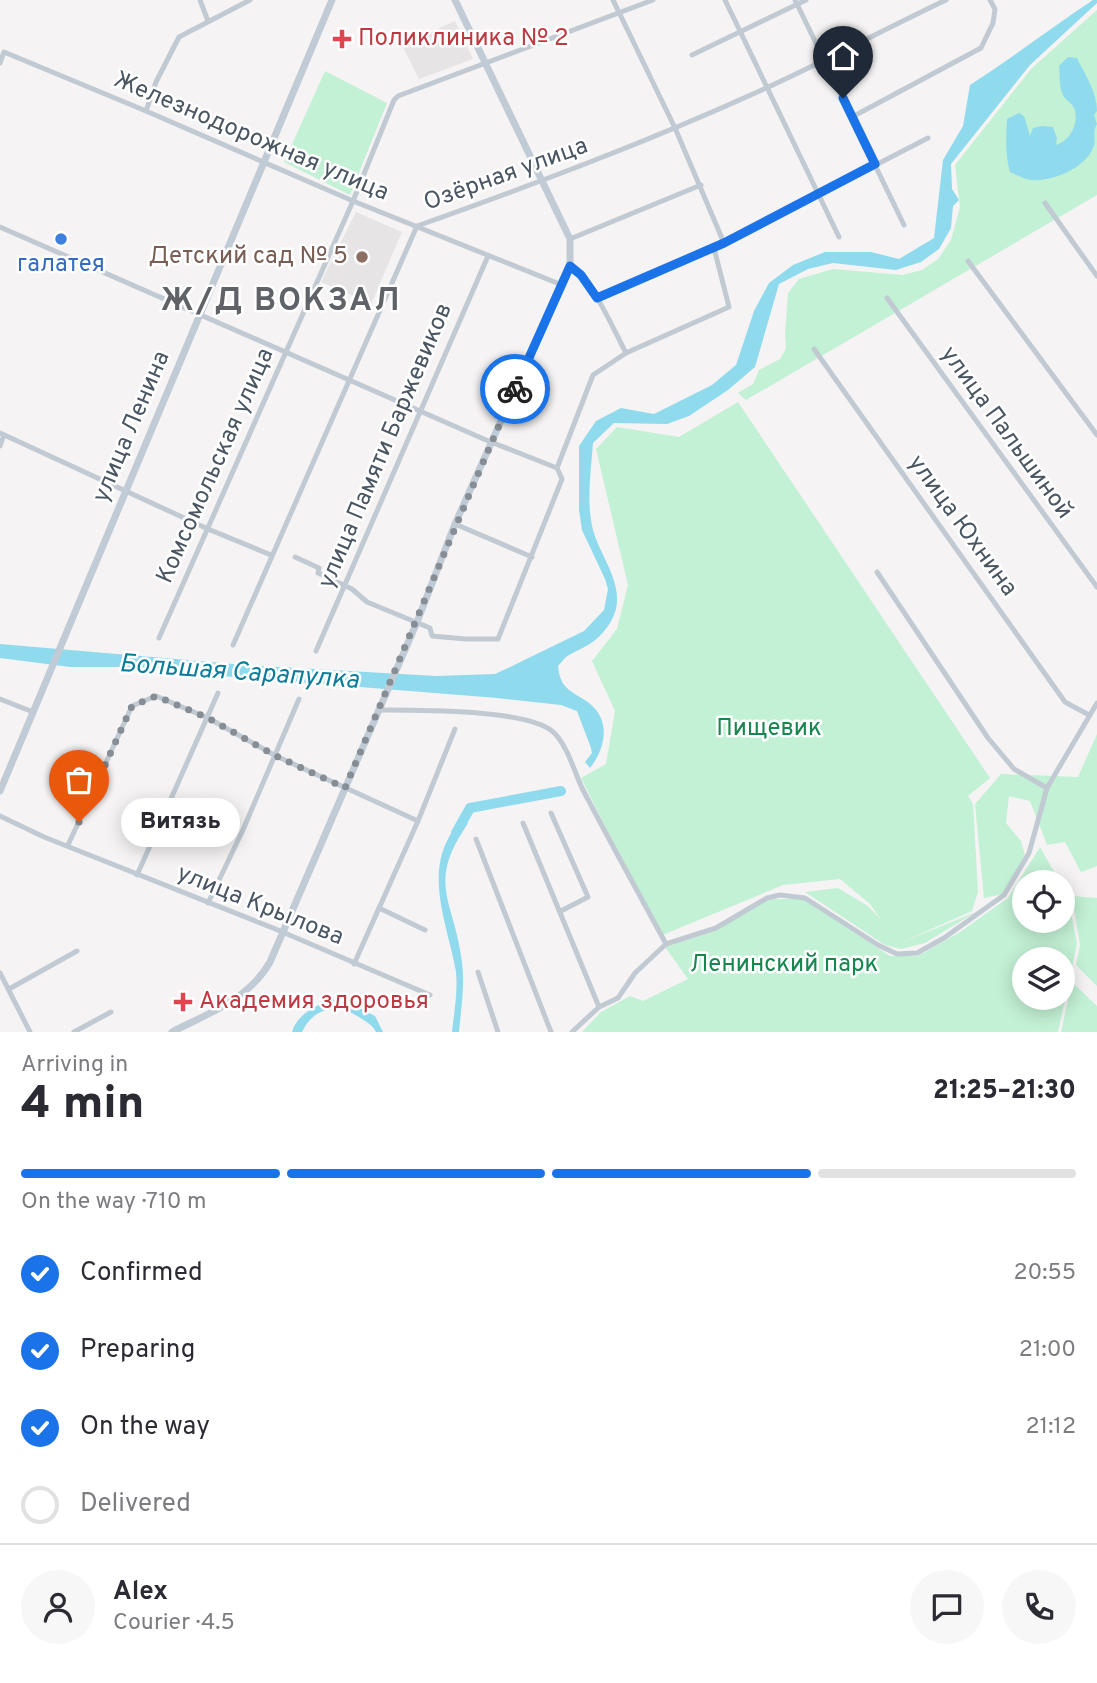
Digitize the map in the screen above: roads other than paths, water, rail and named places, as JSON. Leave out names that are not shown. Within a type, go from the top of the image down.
[{"type":"street","points":[[200,0],[208,21]]},
{"type":"street","points":[[146,111],[156,82],[179,37],[250,0]]},
{"type":"street","name":"улица Ленина","points":[[0,791],[332,0]]},
{"type":"street","points":[[172,1032],[245,993],[261,977],[417,622],[455,524],[571,262],[570,239],[455,0]]},
{"type":"street","points":[[613,0],[675,128],[724,243]]},
{"type":"street","name":"Комсомольская улица","points":[[159,638],[353,201],[394,100],[398,96],[486,61],[653,0]]},
{"type":"street","points":[[724,0],[839,237]]},
{"type":"street","points":[[692,55],[796,2],[806,0]]},
{"type":"street","name":"Озёрная улица","points":[[233,645],[417,226],[544,181],[675,128],[766,88],[946,0]]},
{"type":"street","points":[[852,117],[981,48],[993,23],[995,9],[990,0]]},
{"type":"street","points":[[796,2],[904,225]]},
{"type":"street","name":"Железнодорожная улица","points":[[0,63],[4,52],[353,201],[562,285]]},
{"type":"street","points":[[597,298],[714,248],[928,138]]},
{"type":"street","points":[[570,239],[701,185]]},
{"type":"street","points":[[1045,203],[1097,276]]},
{"type":"street","points":[[0,227],[492,443],[557,468],[562,479],[498,639],[432,635],[430,628],[367,602],[345,585],[318,573],[319,568],[295,557]]},
{"type":"street","points":[[557,468],[593,375],[626,354],[729,307],[714,248]]},
{"type":"street","name":"улица Памяти Баржевиков","points":[[316,651],[488,256]]},
{"type":"street","points":[[968,261],[1097,435]]},
{"type":"street","points":[[571,262],[597,298],[626,354]]},
{"type":"street","name":"улица Пальшиной","points":[[887,298],[1097,587]]},
{"type":"street","name":"улица Юхнина","points":[[814,349],[1065,702],[1090,715]]},
{"type":"street","points":[[0,446],[2,434],[271,555]]},
{"type":"street","points":[[455,524],[532,557]]},
{"type":"street","points":[[877,572],[988,738],[1014,769],[1047,788]]},
{"type":"street","points":[[138,875],[218,693]]},
{"type":"street","points":[[68,845],[132,706],[156,696],[208,718],[276,756],[418,821]]},
{"type":"street","points":[[0,699],[33,712]]},
{"type":"street","points":[[208,903],[276,756],[299,699]]},
{"type":"street","points":[[572,1032],[599,1007],[618,998],[635,973],[666,944],[716,928],[767,898],[792,895],[805,898],[878,945],[897,954],[917,953],[944,938],[1004,895],[1029,853],[1047,788],[1097,703]]},
{"type":"street","points":[[380,707],[506,717],[537,724],[552,731],[561,742],[582,787],[666,944]]},
{"type":"street","points":[[354,964],[418,821],[455,729]]},
{"type":"street","points":[[551,813],[588,897],[561,911]]},
{"type":"street","name":"улица Крылова","points":[[0,816],[430,995]]},
{"type":"street","points":[[523,823],[599,1007]]},
{"type":"street","points":[[476,839],[551,1032]]},
{"type":"street","points":[[379,908],[425,930]]},
{"type":"street","points":[[9,989],[77,951]]},
{"type":"street","points":[[478,972],[498,1032]]},
{"type":"street","points":[[0,973],[30,1032]]},
{"type":"street","points":[[74,1032],[111,1012]]},
{"type":"water","points":[[1093,0],[1097,0],[1097,3],[1030,65],[951,164],[952,189],[959,200],[953,206],[951,228],[939,249],[921,262],[896,270],[833,263],[808,269],[779,284],[755,367],[728,390],[689,416],[667,424],[614,423],[593,443],[591,519],[597,542],[613,577],[617,601],[615,613],[604,632],[558,666],[564,685],[589,703],[601,718],[603,743],[590,768],[585,762],[592,753],[591,748],[577,711],[561,705],[138,667],[70,667],[0,658],[0,644],[246,665],[436,676],[495,674],[584,631],[604,610],[608,589],[582,530],[579,510],[579,446],[596,421],[621,408],[654,414],[712,385],[736,365],[754,311],[769,283],[793,265],[825,252],[871,252],[899,259],[934,238],[943,160],[963,126],[970,85]]},
{"type":"water","points":[[1068,57],[1077,58],[1095,97],[1097,111],[1094,115],[1097,124],[1094,145],[1085,160],[1068,172],[1040,180],[1023,178],[1010,172],[1006,139],[1007,119],[1019,113],[1024,116],[1030,136],[1033,128],[1053,127],[1057,138],[1056,145],[1066,140],[1076,120],[1074,108],[1064,97],[1060,84],[1059,66]]},
{"type":"water","points":[[468,823],[455,844],[448,862],[446,878],[446,892],[463,971],[459,1032],[452,1032],[456,972],[441,905],[439,871],[450,836],[459,826]]},
{"type":"water","points":[[332,999],[354,1005],[375,1016],[383,1032],[376,1032],[369,1023],[351,1013],[334,1009],[313,1017],[302,1032],[292,1032],[303,1015]]},
{"type":"waterway","name":"Большая Сарапулка","points":[[456,833],[470,808],[561,791]]},
{"type":"place","name":"Поликлиника № 2","points":[[342,39]]},
{"type":"place","name":"галатея","points":[[61,239]]},
{"type":"place","name":"Детский сад № 5","points":[[362,257]]},
{"type":"place","name":"Витязь","points":[[79,822]]},
{"type":"place","name":"Академия здоровья","points":[[183,1002]]},
{"type":"district","name":"Ж/Д ВОКЗАЛ","points":[[281,302]]},
{"type":"park label","name":"Пищевик","points":[[769,729]]},
{"type":"park label","name":"Ленинский парк","points":[[784,965]]}]
